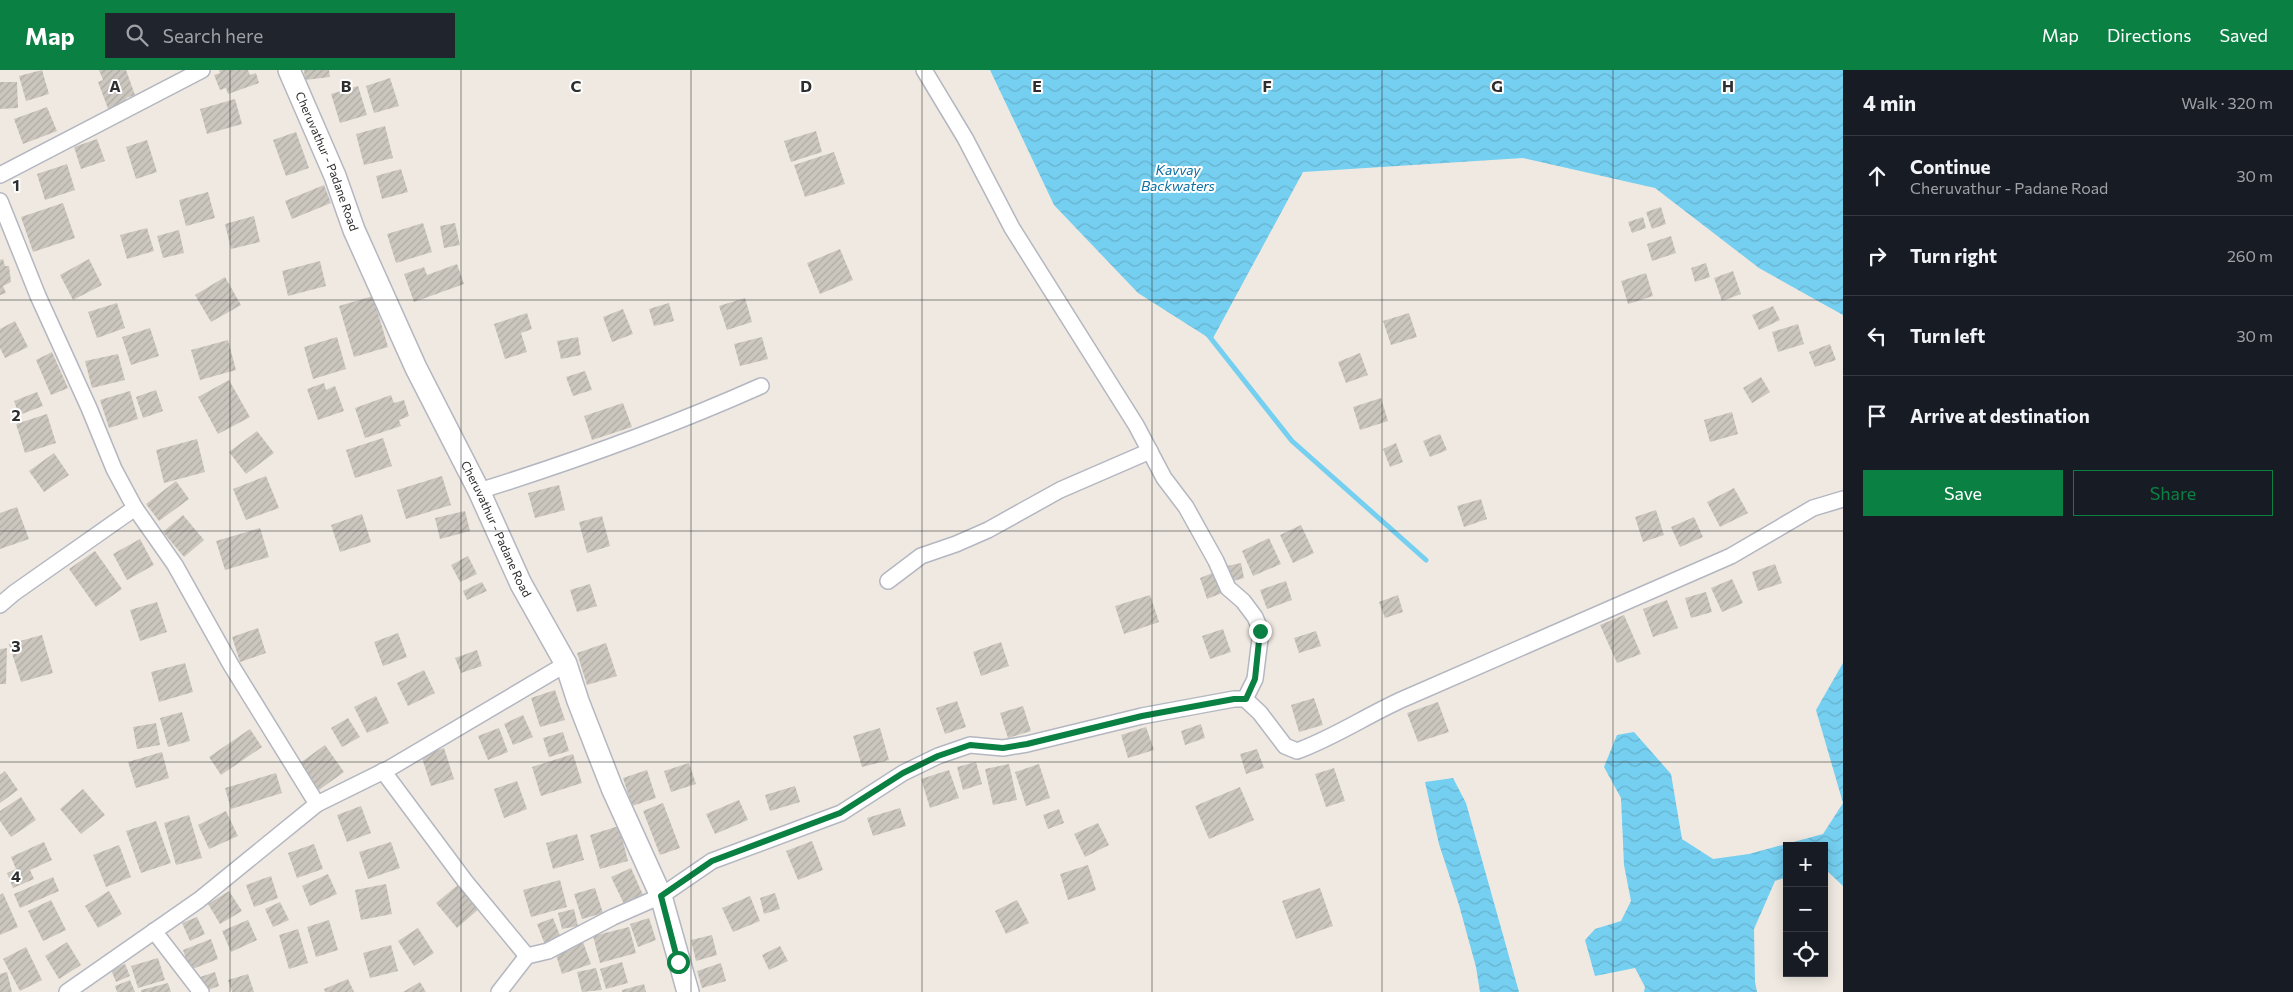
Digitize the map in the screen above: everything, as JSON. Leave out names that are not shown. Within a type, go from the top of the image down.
[{"type":"main road","name":"Cheruvathur - Padane Road","points":[[289,70],[335,176],[354,230],[416,368],[478,491],[521,584],[566,664],[578,701],[612,788],[661,896],[688,992]]},
{"type":"street","points":[[0,175],[202,70]]},
{"type":"street","points":[[924,70],[965,138],[1012,228],[1150,451],[1164,478],[1186,506],[1216,561],[1228,588],[1243,601],[1255,618],[1260,631],[1255,679],[1246,699]]},
{"type":"street","points":[[0,201],[38,296],[114,469],[135,508],[175,565],[231,665],[317,804]]},
{"type":"street","points":[[478,491],[558,466],[690,418],[761,386]]},
{"type":"street","points":[[888,580],[921,556],[988,530],[1060,490],[1150,451]]},
{"type":"street","points":[[499,992],[527,956],[548,950],[613,917],[661,896],[712,861],[840,813],[903,773],[938,756],[970,745],[1003,748],[1142,716],[1234,699],[1246,699],[1260,713],[1285,746],[1297,751],[1317,743],[1364,717],[1401,700],[1731,556],[1813,508],[1843,498]]},
{"type":"street","points":[[0,605],[14,593],[135,508]]},
{"type":"street","points":[[68,992],[199,900],[317,804],[383,771],[566,664]]},
{"type":"street","points":[[383,771],[465,881],[527,956]]},
{"type":"street","points":[[154,931],[201,992]]},
{"type":"water","name":"Kavvay Backwaters","points":[[990,70],[1843,70],[1843,315],[1759,268],[1655,188],[1523,158],[1303,172],[1212,340],[1138,293],[1054,205]]},
{"type":"water","points":[[1843,663],[1843,803],[1816,710]]},
{"type":"water","points":[[1634,732],[1671,774],[1682,839],[1713,859],[1749,854],[1783,845],[1783,878],[1775,881],[1754,929],[1755,982],[1757,992],[1644,992],[1645,987],[1635,968],[1595,976],[1585,940],[1595,929],[1621,921],[1631,901],[1624,865],[1621,798],[1604,767],[1617,735]]},
{"type":"water","points":[[1453,778],[1466,803],[1519,992],[1480,992],[1476,967],[1459,905],[1439,844],[1425,782]]},
{"type":"water","points":[[1843,803],[1843,886],[1828,872],[1828,842],[1793,842],[1823,834]]},
{"type":"building","points":[[42,70],[49,94],[26,101],[19,76]]},
{"type":"building","points":[[99,70],[126,70],[135,95],[126,98],[129,107],[110,114],[98,82],[103,80]]},
{"type":"building","points":[[219,70],[248,70],[250,75],[256,73],[259,83],[228,94],[226,88],[220,90],[214,75],[220,73]]},
{"type":"building","points":[[304,70],[329,70],[330,77],[305,80]]},
{"type":"building","points":[[390,78],[399,106],[374,113],[366,86]]},
{"type":"building","points":[[0,82],[17,82],[18,108],[0,109]]},
{"type":"building","points":[[358,86],[367,115],[340,123],[331,94]]},
{"type":"building","points":[[235,99],[242,124],[207,134],[200,109]]},
{"type":"building","points":[[47,107],[57,131],[23,144],[14,119]]},
{"type":"building","points":[[385,126],[393,158],[364,165],[356,134]]},
{"type":"building","points":[[816,131],[822,152],[791,162],[784,141]]},
{"type":"building","points":[[296,132],[309,168],[286,176],[273,140]]},
{"type":"building","points":[[97,139],[105,161],[81,169],[74,147]]},
{"type":"building","points":[[147,140],[157,172],[136,179],[126,147]]},
{"type":"building","points":[[834,152],[845,184],[805,197],[794,165]]},
{"type":"building","points":[[67,164],[75,190],[45,200],[37,174]]},
{"type":"building","points":[[401,169],[408,192],[382,199],[376,176]]},
{"type":"building","points":[[324,185],[331,203],[292,219],[285,201]]},
{"type":"building","points":[[208,192],[215,218],[186,226],[179,200]]},
{"type":"building","points":[[63,203],[75,238],[33,252],[21,217]]},
{"type":"building","points":[[1661,207],[1666,224],[1652,229],[1646,212]]},
{"type":"building","points":[[254,216],[260,242],[231,249],[225,224]]},
{"type":"building","points":[[1643,217],[1646,228],[1632,233],[1628,222]]},
{"type":"building","points":[[423,223],[432,252],[396,263],[387,234]]},
{"type":"building","points":[[455,223],[460,245],[444,248],[440,226]]},
{"type":"building","points":[[147,228],[154,251],[127,259],[120,235]]},
{"type":"building","points":[[179,230],[184,253],[163,258],[157,236]]},
{"type":"building","points":[[1671,236],[1676,253],[1652,261],[1647,244]]},
{"type":"building","points":[[840,249],[853,280],[820,294],[807,263]]},
{"type":"building","points":[[3,259],[5,266],[9,266],[11,282],[3,286],[6,293],[0,295],[0,260]]},
{"type":"building","points":[[89,259],[102,285],[73,300],[60,275]]},
{"type":"building","points":[[320,261],[326,286],[288,296],[282,271]]},
{"type":"building","points":[[1706,263],[1710,277],[1695,282],[1691,268]]},
{"type":"building","points":[[457,264],[464,284],[414,302],[404,274],[424,267],[427,275]]},
{"type":"building","points":[[1733,271],[1741,294],[1722,301],[1714,278]]},
{"type":"building","points":[[1646,273],[1653,296],[1628,304],[1621,281]]},
{"type":"building","points":[[225,277],[241,305],[211,322],[195,295]]},
{"type":"building","points":[[373,296],[388,347],[354,357],[339,306]]},
{"type":"building","points":[[745,298],[752,322],[727,330],[719,306]]},
{"type":"building","points":[[117,303],[125,328],[97,338],[88,312]]},
{"type":"building","points":[[669,303],[674,321],[654,326],[649,309]]},
{"type":"building","points":[[1773,306],[1780,320],[1759,330],[1752,315]]},
{"type":"building","points":[[623,309],[633,334],[612,342],[603,317]]},
{"type":"building","points":[[527,313],[532,329],[521,333],[527,352],[505,359],[494,324]]},
{"type":"building","points":[[1409,313],[1417,337],[1391,345],[1383,321]]},
{"type":"building","points":[[15,321],[28,347],[5,358],[0,348],[0,329]]},
{"type":"building","points":[[1798,324],[1804,344],[1778,352],[1772,332]]},
{"type":"building","points":[[150,328],[159,356],[131,365],[122,337]]},
{"type":"building","points":[[337,337],[346,369],[313,379],[304,347]]},
{"type":"building","points":[[578,337],[581,355],[561,359],[557,341]]},
{"type":"building","points":[[762,337],[768,359],[740,366],[734,344]]},
{"type":"building","points":[[228,340],[236,370],[200,380],[191,350]]},
{"type":"building","points":[[1830,344],[1836,360],[1815,367],[1809,352]]},
{"type":"building","points":[[52,352],[68,388],[51,395],[36,360]]},
{"type":"building","points":[[1360,353],[1368,375],[1346,383],[1338,362]]},
{"type":"building","points":[[118,354],[125,380],[92,388],[85,361]]},
{"type":"building","points":[[585,371],[592,390],[573,396],[566,377]]},
{"type":"building","points":[[1761,377],[1770,392],[1752,403],[1743,388]]},
{"type":"building","points":[[229,380],[250,417],[218,434],[198,397]]},
{"type":"building","points":[[324,383],[326,390],[335,386],[344,411],[318,420],[307,389]]},
{"type":"building","points":[[156,390],[163,411],[143,418],[136,397]]},
{"type":"building","points":[[130,391],[138,419],[109,428],[100,400]]},
{"type":"building","points":[[37,392],[43,406],[19,415],[14,401]]},
{"type":"building","points":[[391,395],[394,403],[404,400],[409,416],[399,420],[401,426],[365,438],[355,408]]},
{"type":"building","points":[[1381,398],[1388,421],[1360,430],[1353,407]]},
{"type":"building","points":[[623,403],[632,427],[592,440],[584,416]]},
{"type":"building","points":[[1732,412],[1738,434],[1710,442],[1704,420]]},
{"type":"building","points":[[47,414],[56,443],[25,453],[16,424]]},
{"type":"building","points":[[257,431],[274,453],[246,474],[229,452]]},
{"type":"building","points":[[1440,434],[1447,450],[1430,457],[1423,441]]},
{"type":"building","points":[[383,438],[392,466],[355,478],[346,450]]},
{"type":"building","points":[[197,439],[205,472],[164,483],[156,450]]},
{"type":"building","points":[[1396,443],[1403,462],[1390,467],[1383,449]]},
{"type":"building","points":[[54,453],[69,475],[44,492],[29,471]]},
{"type":"building","points":[[266,476],[279,508],[246,520],[233,489]]},
{"type":"building","points":[[442,476],[451,505],[406,519],[397,490]]},
{"type":"building","points":[[176,481],[189,499],[159,521],[146,504]]},
{"type":"building","points":[[559,485],[565,510],[535,518],[528,493]]},
{"type":"building","points":[[1734,488],[1748,513],[1720,527],[1707,502]]},
{"type":"building","points":[[1481,499],[1487,519],[1464,527],[1457,506]]},
{"type":"building","points":[[17,507],[29,539],[0,549],[0,513]]},
{"type":"building","points":[[1656,510],[1664,535],[1643,542],[1635,517]]},
{"type":"building","points":[[465,511],[470,531],[440,539],[435,518]]},
{"type":"building","points":[[362,514],[371,542],[340,552],[331,525]]},
{"type":"building","points":[[183,515],[204,540],[184,557],[163,532]]},
{"type":"building","points":[[602,516],[610,546],[587,553],[579,522]]},
{"type":"building","points":[[1694,517],[1703,537],[1680,547],[1671,527]]},
{"type":"building","points":[[1301,525],[1314,553],[1293,563],[1280,535]]},
{"type":"building","points":[[260,528],[269,557],[225,570],[216,541]]},
{"type":"building","points":[[1269,538],[1281,564],[1253,576],[1242,551]]},
{"type":"building","points":[[140,539],[154,565],[127,580],[113,554]]},
{"type":"building","points":[[95,551],[122,589],[96,607],[69,569]]},
{"type":"building","points":[[468,556],[477,574],[460,582],[451,565]]},
{"type":"building","points":[[1241,563],[1244,578],[1230,582],[1227,566]]},
{"type":"building","points":[[1775,564],[1782,583],[1758,591],[1752,572]]},
{"type":"building","points":[[1215,572],[1222,593],[1207,599],[1200,578]]},
{"type":"building","points":[[1732,579],[1743,603],[1722,612],[1711,588]]},
{"type":"building","points":[[1286,581],[1292,600],[1267,609],[1260,590]]},
{"type":"building","points":[[482,582],[487,591],[467,600],[463,591]]},
{"type":"building","points":[[590,584],[597,606],[577,612],[570,590]]},
{"type":"building","points":[[1706,592],[1712,612],[1691,618],[1685,598]]},
{"type":"building","points":[[1150,595],[1159,622],[1124,634],[1115,606]]},
{"type":"building","points":[[1398,595],[1403,612],[1385,618],[1379,602]]},
{"type":"building","points":[[1667,600],[1678,628],[1653,637],[1643,609]]},
{"type":"building","points":[[157,602],[167,632],[140,641],[130,610]]},
{"type":"building","points":[[1624,615],[1641,654],[1617,663],[1600,625]]},
{"type":"building","points":[[258,628],[266,653],[240,662],[232,637]]},
{"type":"building","points":[[1223,629],[1231,652],[1210,659],[1202,636]]},
{"type":"building","points":[[1316,631],[1321,646],[1299,653],[1294,638]]},
{"type":"building","points":[[398,633],[407,657],[383,666],[374,642]]},
{"type":"building","points":[[42,635],[53,673],[21,682],[9,644]]},
{"type":"building","points":[[1001,642],[1009,666],[981,676],[973,652]]},
{"type":"building","points":[[606,643],[617,676],[587,685],[577,653]]},
{"type":"building","points":[[7,648],[6,684],[0,684],[0,649]]},
{"type":"building","points":[[477,650],[482,666],[461,673],[455,658]]},
{"type":"building","points":[[185,663],[193,692],[159,702],[151,672]]},
{"type":"building","points":[[424,670],[435,693],[408,706],[397,683]]},
{"type":"building","points":[[555,690],[565,720],[540,727],[531,698]]},
{"type":"building","points":[[376,696],[389,723],[367,733],[354,707]]},
{"type":"building","points":[[1314,698],[1323,725],[1299,732],[1291,705]]},
{"type":"building","points":[[957,701],[966,727],[945,734],[936,708]]},
{"type":"building","points":[[1438,702],[1449,732],[1418,742],[1407,713]]},
{"type":"building","points":[[1023,706],[1031,731],[1008,738],[1000,713]]},
{"type":"building","points":[[182,712],[190,741],[168,747],[160,718]]},
{"type":"building","points":[[523,715],[533,737],[513,745],[504,724]]},
{"type":"building","points":[[348,718],[360,737],[342,747],[331,728]]},
{"type":"building","points":[[156,723],[160,745],[137,749],[133,727]]},
{"type":"building","points":[[1201,724],[1205,738],[1185,745],[1181,731]]},
{"type":"building","points":[[1146,727],[1154,750],[1128,758],[1121,735]]},
{"type":"building","points":[[499,728],[508,752],[488,760],[478,736]]},
{"type":"building","points":[[880,728],[889,760],[862,767],[853,736]]},
{"type":"building","points":[[250,729],[262,747],[221,775],[209,757]]},
{"type":"building","points":[[563,732],[569,751],[549,757],[543,738]]},
{"type":"building","points":[[325,745],[344,772],[319,790],[300,763]]},
{"type":"building","points":[[444,748],[454,779],[431,786],[421,755]]},
{"type":"building","points":[[1257,749],[1264,768],[1246,774],[1240,754]]},
{"type":"building","points":[[162,752],[169,778],[136,788],[128,762]]},
{"type":"building","points":[[573,754],[582,783],[541,796],[532,767]]},
{"type":"building","points":[[976,762],[982,784],[963,790],[957,767]]},
{"type":"building","points":[[689,763],[696,784],[671,792],[664,771]]},
{"type":"building","points":[[1009,764],[1017,800],[993,805],[985,769]]},
{"type":"building","points":[[1039,764],[1050,798],[1026,806],[1015,772]]},
{"type":"building","points":[[1334,768],[1345,801],[1326,807],[1315,774]]},
{"type":"building","points":[[647,770],[656,798],[632,806],[623,778]]},
{"type":"building","points":[[949,770],[959,798],[930,808],[921,779]]},
{"type":"building","points":[[5,771],[18,790],[0,803],[0,775]]},
{"type":"building","points":[[276,773],[282,793],[231,809],[225,788]]},
{"type":"building","points":[[517,781],[527,809],[504,818],[494,789]]},
{"type":"building","points":[[795,786],[800,802],[770,811],[765,795]]},
{"type":"building","points":[[1240,787],[1254,820],[1209,839],[1195,806]]},
{"type":"building","points":[[83,789],[105,815],[81,834],[60,809]]},
{"type":"building","points":[[21,797],[36,820],[11,837],[0,821],[0,811]]},
{"type":"building","points":[[739,800],[748,820],[715,834],[706,814]]},
{"type":"building","points":[[663,803],[680,848],[660,855],[643,811]]},
{"type":"building","points":[[361,806],[371,833],[347,842],[337,815]]},
{"type":"building","points":[[900,808],[906,826],[873,836],[867,818]]},
{"type":"building","points":[[1059,809],[1064,823],[1048,829],[1043,815]]},
{"type":"building","points":[[226,811],[238,836],[209,849],[198,825]]},
{"type":"building","points":[[189,815],[202,858],[176,865],[164,823]]},
{"type":"building","points":[[156,821],[171,863],[141,873],[126,831]]},
{"type":"building","points":[[1098,823],[1109,845],[1085,857],[1074,834]]},
{"type":"building","points":[[619,826],[628,861],[600,869],[590,835]]},
{"type":"building","points":[[577,834],[584,860],[553,869],[546,843]]},
{"type":"building","points":[[812,841],[823,870],[798,880],[786,851]]},
{"type":"building","points":[[44,842],[52,860],[30,870],[34,879],[13,888],[7,873],[16,869],[11,857]]},
{"type":"building","points":[[391,842],[400,868],[368,879],[359,852]]},
{"type":"building","points":[[314,844],[323,869],[297,878],[288,853]]},
{"type":"building","points":[[119,845],[131,877],[106,887],[93,855]]},
{"type":"building","points":[[1088,865],[1096,890],[1068,900],[1060,874]]},
{"type":"building","points":[[631,868],[643,895],[624,904],[611,877]]},
{"type":"building","points":[[328,874],[337,894],[310,906],[302,886]]},
{"type":"building","points":[[271,876],[278,898],[254,907],[246,885]]},
{"type":"building","points":[[53,877],[59,891],[20,908],[14,894]]},
{"type":"building","points":[[560,880],[567,907],[531,917],[523,890]]},
{"type":"building","points":[[386,884],[392,914],[361,920],[355,890]]},
{"type":"building","points":[[459,884],[480,908],[457,928],[436,903]]},
{"type":"building","points":[[595,888],[603,913],[582,919],[574,894]]},
{"type":"building","points":[[1320,888],[1333,926],[1296,939],[1282,901]]},
{"type":"building","points":[[109,891],[122,914],[98,928],[85,906]]},
{"type":"building","points":[[229,891],[242,911],[220,924],[208,904]]},
{"type":"building","points":[[3,893],[18,927],[0,935],[0,895]]},
{"type":"building","points":[[775,893],[780,909],[764,914],[760,898]]},
{"type":"building","points":[[750,896],[760,921],[733,932],[722,908]]},
{"type":"building","points":[[51,900],[66,930],[43,941],[28,911]]},
{"type":"building","points":[[1017,900],[1029,923],[1006,934],[995,911]]},
{"type":"building","points":[[280,902],[289,920],[273,927],[265,909]]},
{"type":"building","points":[[574,909],[578,926],[562,929],[558,913]]},
{"type":"building","points":[[197,917],[205,934],[190,941],[182,923]]},
{"type":"building","points":[[553,918],[561,938],[545,945],[537,924]]},
{"type":"building","points":[[649,918],[656,940],[638,947],[630,924]]},
{"type":"building","points":[[248,920],[257,940],[231,952],[222,931]]},
{"type":"building","points":[[329,920],[338,950],[316,957],[307,927]]},
{"type":"building","points":[[629,927],[636,953],[600,963],[593,936]]},
{"type":"building","points":[[418,928],[434,953],[414,966],[398,941]]},
{"type":"building","points":[[298,929],[308,963],[289,969],[279,935]]},
{"type":"building","points":[[712,935],[717,955],[696,961],[691,940]]},
{"type":"building","points":[[211,939],[218,959],[190,970],[183,950]]},
{"type":"building","points":[[67,942],[81,965],[59,979],[45,956]]},
{"type":"building","points":[[583,942],[591,964],[562,974],[555,952]]},
{"type":"building","points":[[391,945],[398,971],[370,978],[363,953]]},
{"type":"building","points":[[780,946],[788,961],[769,970],[762,955]]},
{"type":"building","points":[[26,947],[42,980],[20,991],[3,959]]},
{"type":"building","points":[[158,958],[165,980],[138,988],[131,966]]},
{"type":"building","points":[[622,962],[628,983],[606,989],[600,969]]},
{"type":"building","points":[[721,963],[726,981],[702,988],[697,971]]},
{"type":"building","points":[[125,964],[130,976],[116,982],[111,970]]},
{"type":"building","points":[[596,968],[602,990],[582,992],[577,972]]},
{"type":"building","points":[[7,972],[12,992],[0,992],[0,974]]},
{"type":"building","points":[[215,972],[219,986],[205,991],[200,977]]},
{"type":"building","points":[[248,974],[254,992],[232,992],[228,980]]},
{"type":"building","points":[[348,979],[354,992],[325,992],[324,989]]},
{"type":"building","points":[[130,980],[135,992],[117,992],[115,986]]},
{"type":"building","points":[[420,982],[426,992],[403,992]]},
{"type":"building","points":[[168,983],[171,992],[141,992],[141,990]]},
{"type":"building","points":[[644,984],[646,992],[622,992],[622,990]]},
{"type":"waterway","points":[[1209,336],[1292,441],[1426,560]]},
{"type":"route","points":[[678,962],[661,896],[712,861],[840,813],[903,773],[938,756],[970,745],[1003,748],[1186,707],[1234,699],[1246,699],[1255,679],[1260,631]]}]
